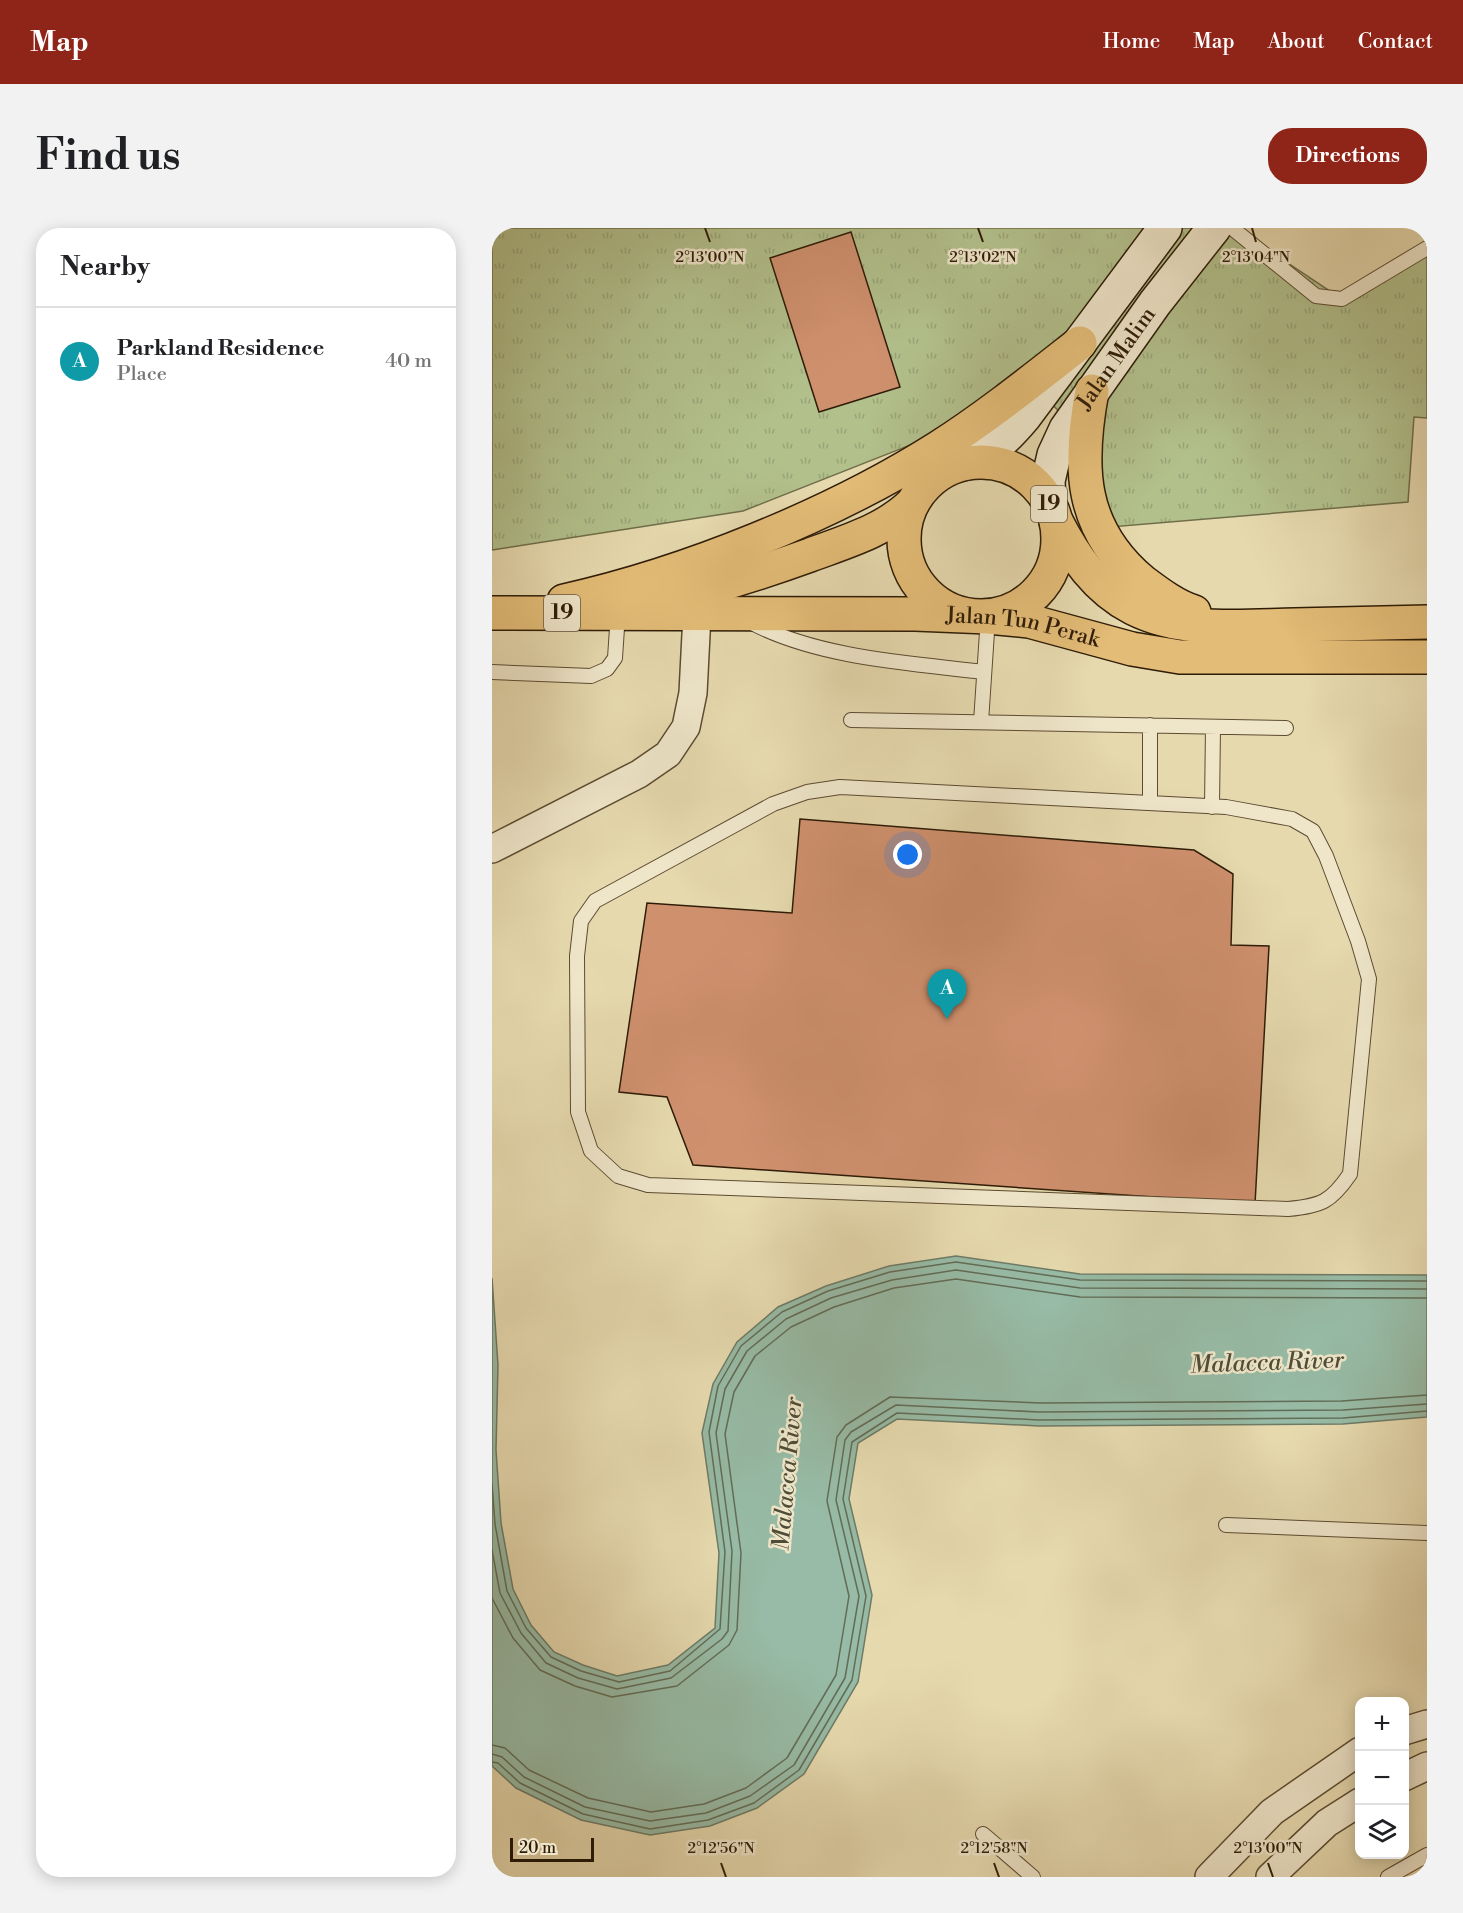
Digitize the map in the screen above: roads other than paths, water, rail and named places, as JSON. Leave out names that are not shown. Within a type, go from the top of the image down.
[{"type":"main road","name":"Jalan Malim","points":[[967,463],[984,456],[1001,443],[1080,343],[1165,228]]},
{"type":"main road","name":"Jalan Malim","points":[[1052,511],[1048,481],[1054,455],[1066,429],[1155,303],[1214,228]]},
{"type":"main road","points":[[500,613],[600,593],[691,564],[784,527],[868,488],[937,448],[998,408],[1080,343]]},
{"type":"main road","points":[[1092,391],[1083,438],[1086,484],[1098,528],[1122,564],[1155,592],[1185,610],[1239,626]]},
{"type":"main road","name":"19","points":[[967,463],[991,463],[1010,467],[1026,477],[1052,511],[1058,536],[1055,561],[1045,583],[1032,598],[1009,612],[988,617],[966,615],[945,608],[927,594],[912,575],[904,552],[904,528],[912,504],[926,485],[944,471],[967,463]]},
{"type":"main road","name":"Jalan Tun Perak","points":[[618,613],[702,591],[842,543],[875,530],[901,514],[912,504]]},
{"type":"main road","points":[[1052,511],[1072,552],[1093,579],[1133,608],[1166,619],[1200,625],[1239,626],[1427,622]]},
{"type":"main road","name":"Jalan Tun Perak","points":[[500,613],[915,614],[988,617],[1029,621],[1132,649],[1180,657],[1427,657]]},
{"type":"street","points":[[492,849],[639,774],[668,754],[686,727],[689,716],[693,693],[697,615]]},
{"type":"street","points":[[1409,1729],[1427,1724]]},
{"type":"street","points":[[1209,1877],[1272,1812],[1355,1754]]},
{"type":"street","points":[[1409,1775],[1427,1766]]},
{"type":"street","points":[[1270,1877],[1326,1823],[1355,1805]]},
{"type":"lane","points":[[1233,228],[1316,296],[1329,299],[1342,299],[1427,248]]},
{"type":"lane","points":[[492,672],[591,676],[607,669],[615,658],[618,613]]},
{"type":"lane","points":[[737,615],[778,637],[807,646],[984,672]]},
{"type":"lane","points":[[981,722],[988,617]]},
{"type":"lane","points":[[851,720],[1286,728]]},
{"type":"lane","points":[[1150,726],[1150,803]]},
{"type":"lane","points":[[1212,807],[1213,727]]},
{"type":"lane","points":[[840,787],[1212,807],[1292,819],[1313,831],[1326,856],[1358,941],[1368,979],[1350,1174],[1336,1195],[1316,1206],[1288,1209],[648,1185],[618,1176],[591,1151],[578,1112],[577,956],[581,921],[595,901],[773,804],[807,792],[840,787]]},
{"type":"lane","points":[[1226,1525],[1427,1533]]},
{"type":"lane","points":[[983,1834],[1033,1877]]},
{"type":"lane","points":[[1388,1877],[1427,1855]]},
{"type":"water","name":"Malacca River","points":[[956,1256],[1080,1274],[1427,1275],[1427,1417],[1343,1424],[1039,1426],[897,1419],[858,1443],[849,1499],[872,1595],[858,1682],[804,1774],[757,1808],[710,1826],[650,1835],[581,1820],[516,1788],[492,1766],[492,1278],[498,1365],[496,1450],[501,1523],[513,1589],[531,1625],[554,1652],[583,1665],[617,1676],[668,1665],[715,1628],[719,1553],[702,1433],[713,1384],[737,1342],[778,1307],[826,1286],[889,1266]]},
{"type":"place","name":"Parkland Residence","points":[[947,1019]]}]
